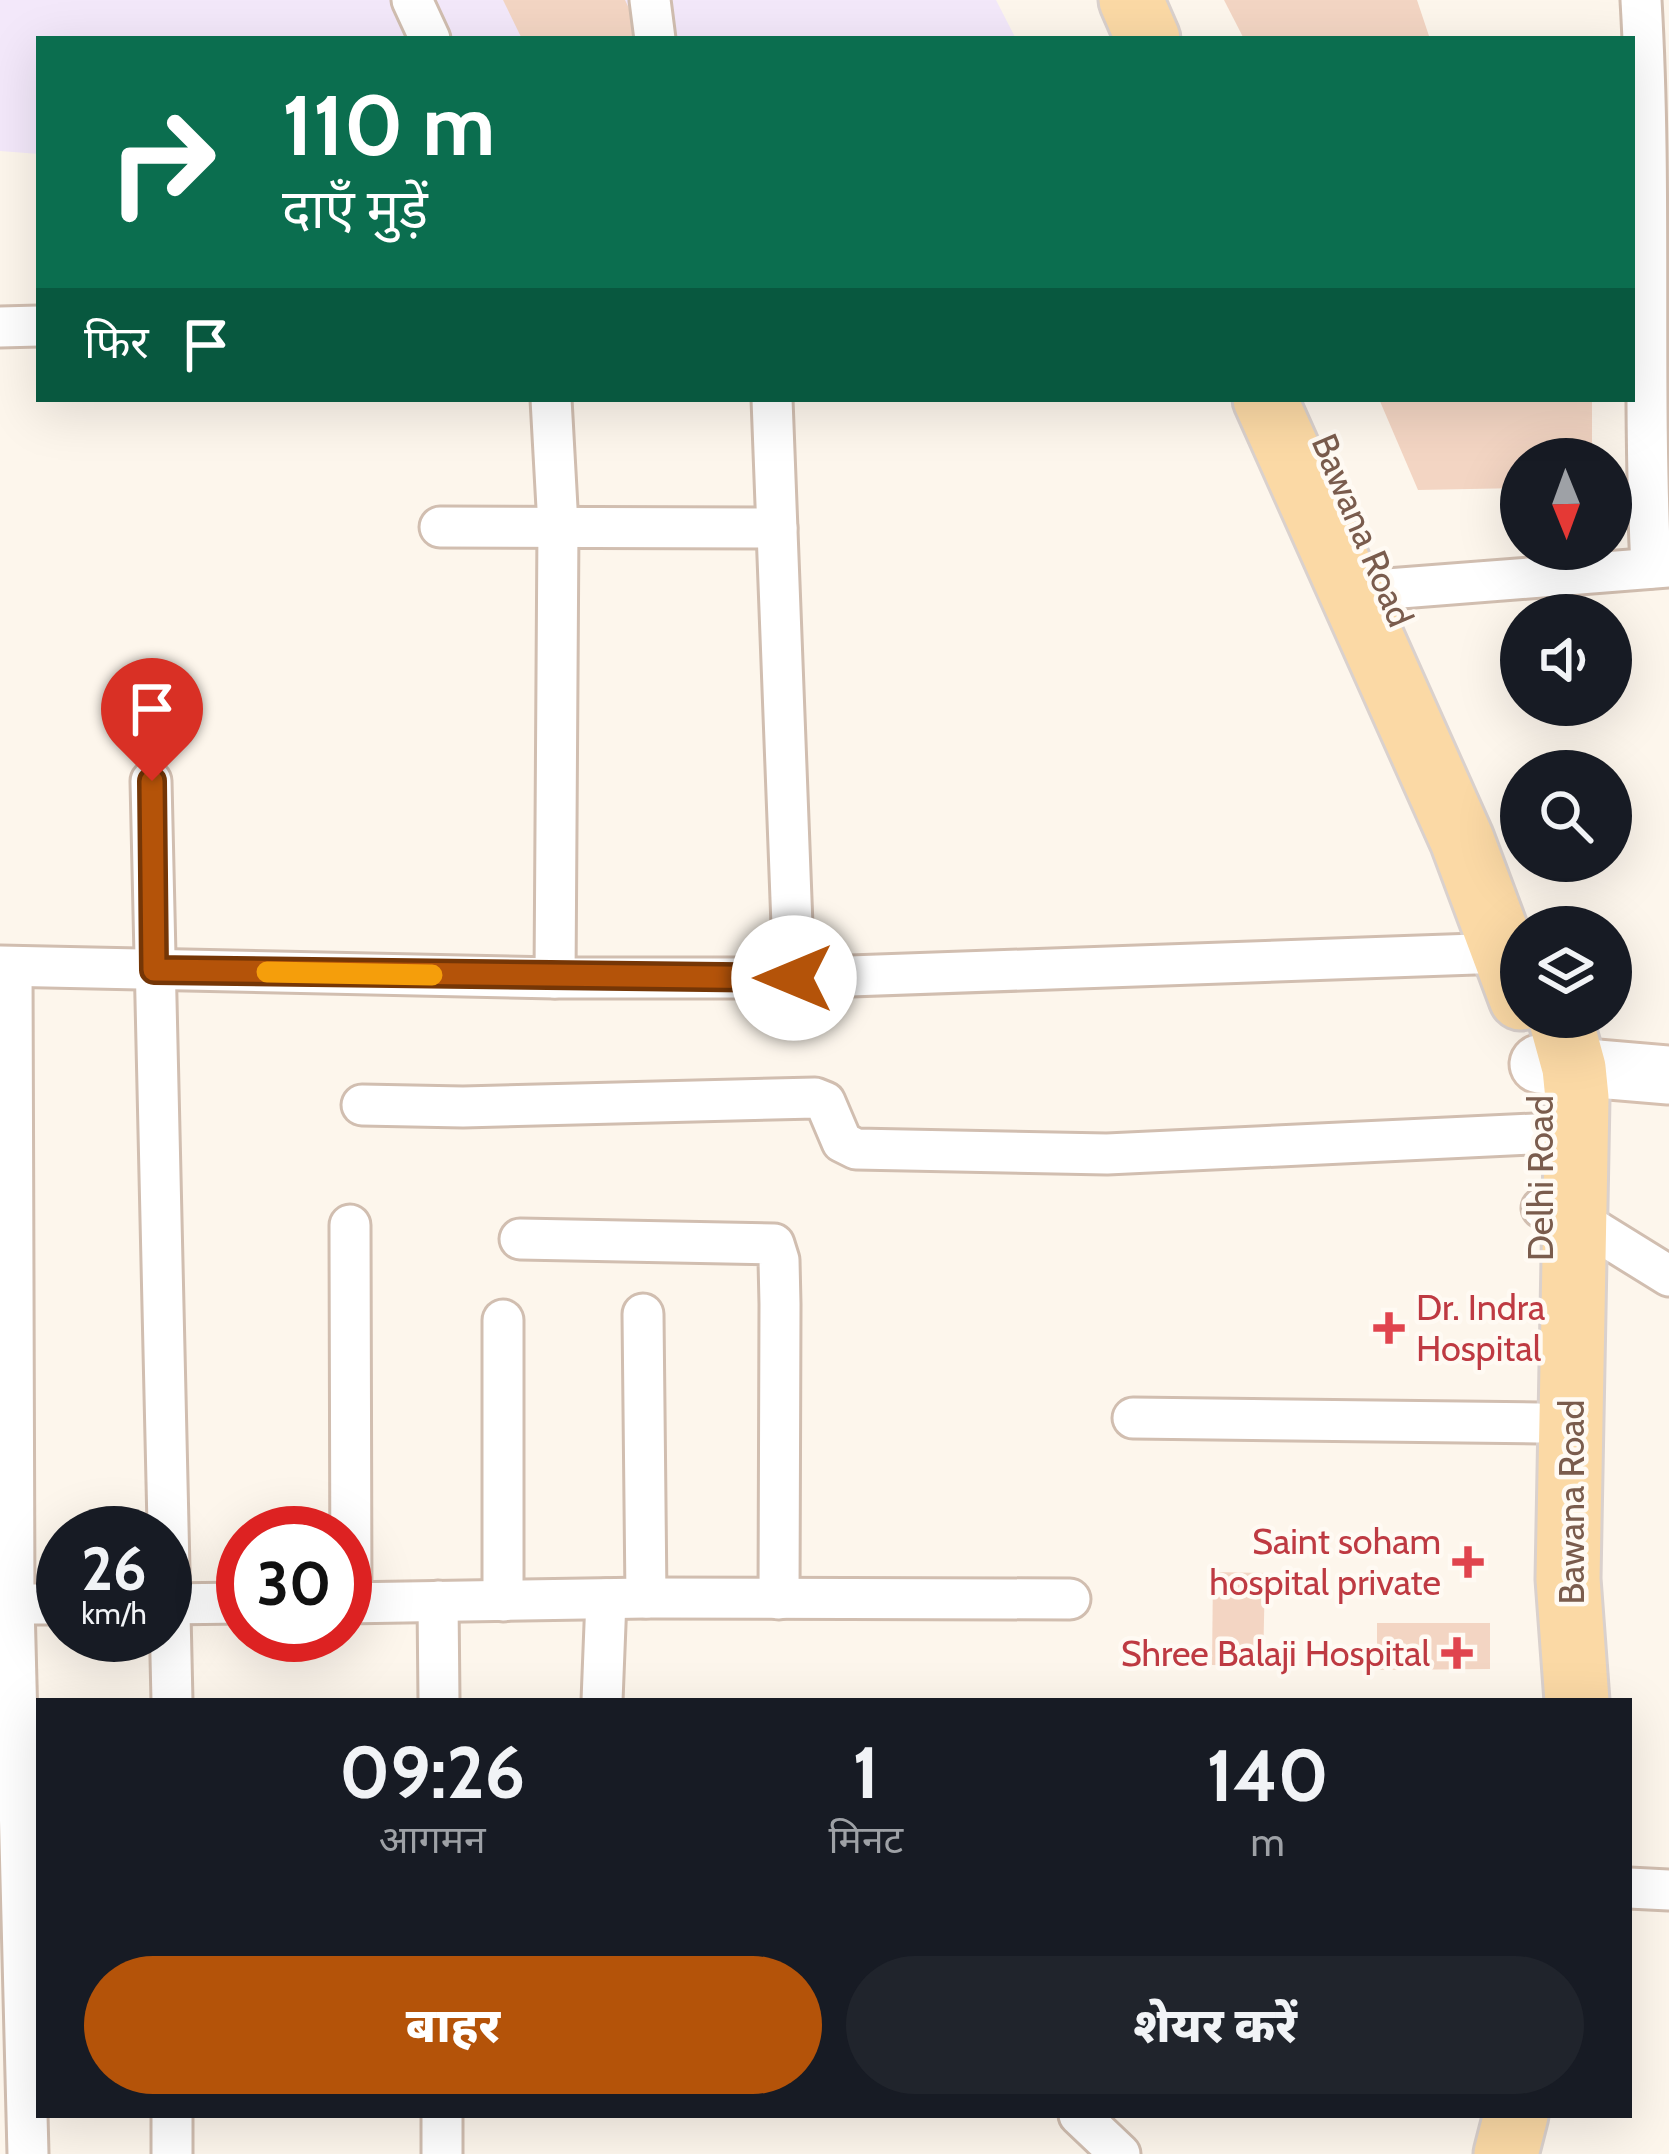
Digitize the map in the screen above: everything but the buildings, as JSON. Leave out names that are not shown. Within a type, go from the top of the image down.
[{"type":"main road","points":[[1087,0],[1103,36]]},
{"type":"main road","points":[[1131,0],[1147,36]]},
{"type":"main road","points":[[1267,402],[1372,597]]},
{"type":"main road","name":"Bawana Road","points":[[1307,402],[1372,597],[1479,795],[1506,906]]},
{"type":"main road","name":"Bawana Road","points":[[1577,1698],[1568,1579],[1582,1099]]},
{"type":"main road","name":"Delhi Road","points":[[1544,1698],[1535,1580],[1538,1423],[1582,1099]]},
{"type":"main road","points":[[1506,2154],[1515,2118]]},
{"type":"main road","points":[[1542,2154],[1550,2118]]},
{"type":"street","points":[[412,0],[429,36]]},
{"type":"street","points":[[650,0],[655,36]]},
{"type":"street","points":[[1372,597],[1660,568],[1648,61],[1641,0]]},
{"type":"street","points":[[0,327],[36,326]]},
{"type":"street","points":[[551,402],[558,526],[555,978]]},
{"type":"street","points":[[772,402],[794,978]]},
{"type":"street","points":[[440,527],[777,528]]},
{"type":"street","points":[[152,781],[166,1506]]},
{"type":"street","points":[[28,2154],[7,1604],[6,967],[794,978],[1500,958]]},
{"type":"street","points":[[362,1105],[815,1098],[828,1108],[842,1142],[856,1149],[1107,1154],[1582,1099],[1669,1276]]},
{"type":"street","points":[[349,1506],[350,1226]]},
{"type":"street","points":[[520,1239],[774,1244],[781,1304],[779,1599]]},
{"type":"street","points":[[643,1314],[646,1598]]},
{"type":"street","points":[[503,1320],[503,1601]]},
{"type":"street","points":[[1133,1418],[1538,1423]]},
{"type":"street","points":[[602,1698],[605,1599]]},
{"type":"street","points":[[372,1602],[1070,1599]]},
{"type":"street","points":[[438,1601],[439,1698]]},
{"type":"street","points":[[170,1662],[172,1698]]},
{"type":"street","points":[[1632,1888],[1669,1890]]},
{"type":"street","points":[[172,2118],[172,2154]]},
{"type":"street","points":[[442,2118],[442,2154]]},
{"type":"street","points":[[1082,2118],[1120,2154]]},
{"type":"shaded area","points":[[0,0],[996,0],[1014,36],[36,36],[36,154],[0,151]]},
{"type":"slow traffic","points":[[267,972],[432,975]]},
{"type":"place","name":"Dr. Indra Hospital","points":[[1389,1328]]},
{"type":"place","name":"Saint soham hospital private","points":[[1468,1562]]},
{"type":"place","name":"Shree Balaji Hospital","points":[[1457,1653]]},
{"type":"route","points":[[152,781],[154,970],[794,978]]}]
